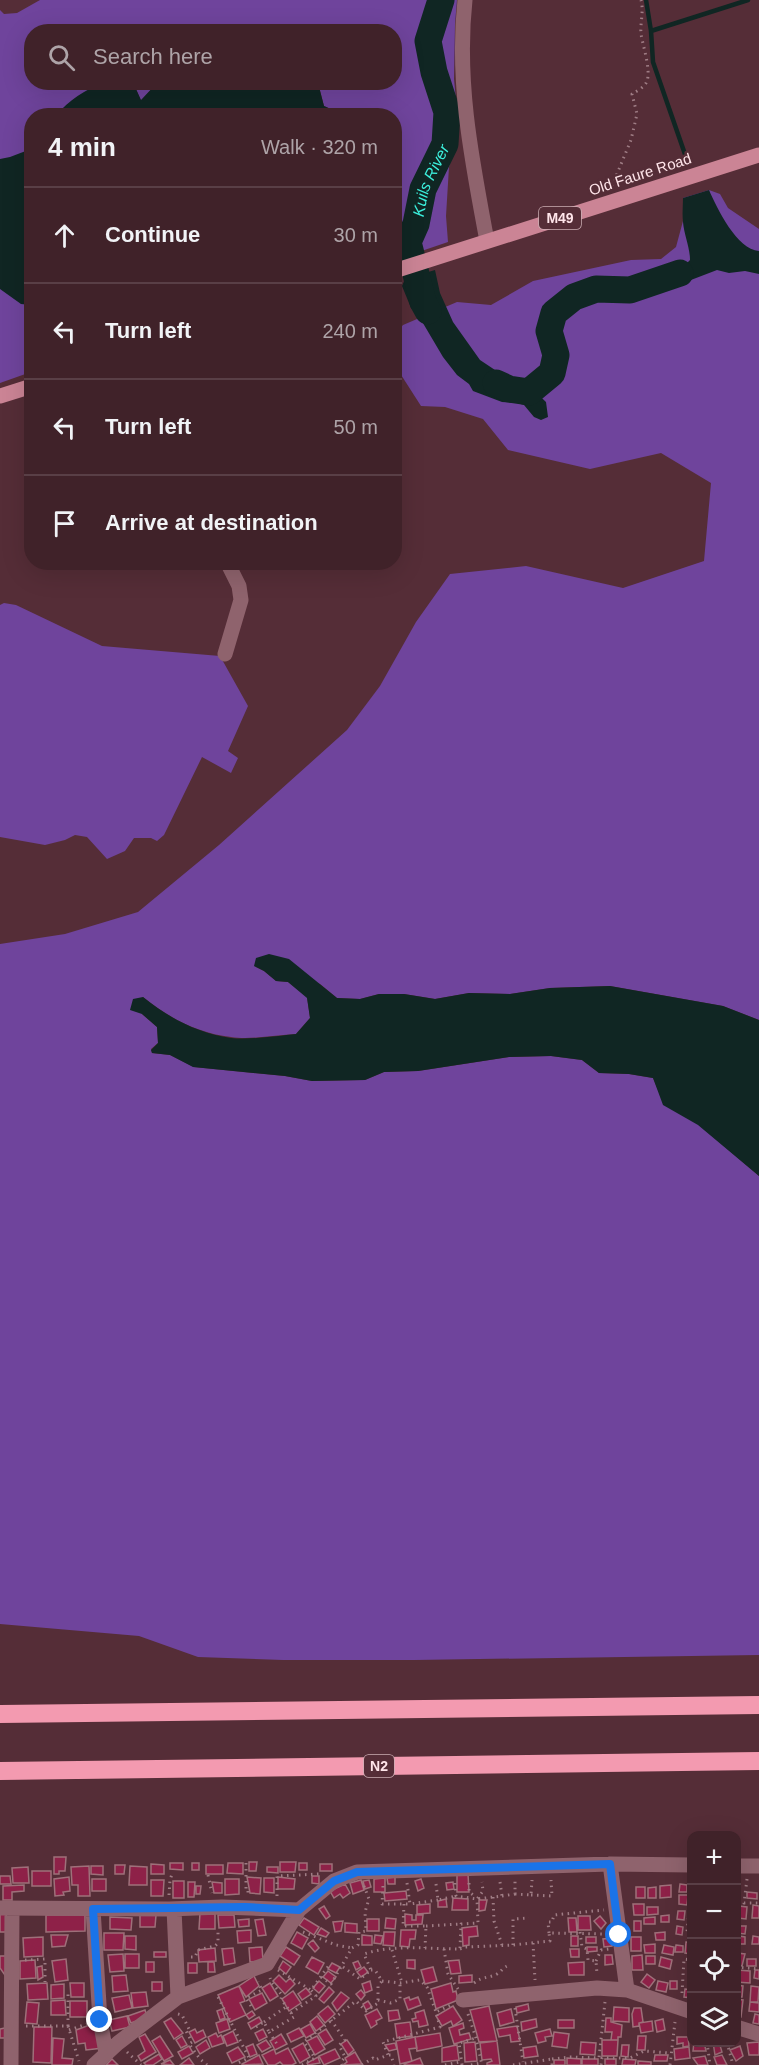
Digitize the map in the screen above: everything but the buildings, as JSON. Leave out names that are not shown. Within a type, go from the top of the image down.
[{"type":"highway","points":[[0,1714],[759,1705]]},
{"type":"highway","name":"N2","points":[[0,1771],[759,1761]]},
{"type":"main road","name":"Old Faure Road","points":[[402,268],[759,155]]},
{"type":"main road","points":[[0,396],[24,388]]},
{"type":"street","points":[[465,0],[461,58],[463,85],[471,164],[487,241]]},
{"type":"street","points":[[225,654],[241,600],[239,586],[231,570]]},
{"type":"street","points":[[610,1864],[627,1990]]},
{"type":"street","points":[[94,2065],[174,2000],[259,1967],[299,1910],[334,1881],[357,1872],[610,1864],[687,1865]]},
{"type":"street","points":[[11,2065],[12,1960],[6,1908],[245,1907],[299,1910]]},
{"type":"street","points":[[93,1909],[100,2020],[106,2053]]},
{"type":"street","points":[[171,1909],[175,1958],[174,2000]]},
{"type":"street","points":[[462,1992],[529,1993],[601,1988],[627,1990],[686,2011]]},
{"type":"street","points":[[741,2029],[759,2034]]},
{"type":"path","points":[[602,204],[620,172],[631,140],[637,114],[632,94],[647,80],[645,51],[640,32],[643,15],[641,0]]},
{"type":"path","points":[[245,1907],[248,1894],[246,1863]]},
{"type":"path","points":[[748,1866],[744,1903],[759,1904]]},
{"type":"path","points":[[383,1872],[382,1904],[410,1904],[456,1896],[477,1899],[515,1894],[552,1896],[549,1867]]},
{"type":"path","points":[[498,1868],[502,1896]]},
{"type":"path","points":[[515,1894],[516,1868]]},
{"type":"path","points":[[531,1895],[533,1868]]},
{"type":"path","points":[[456,1896],[468,1869]]},
{"type":"path","points":[[468,1869],[470,1892],[477,1899]]},
{"type":"path","points":[[404,1904],[403,1926],[478,1923],[477,1899],[483,1891],[468,1869]]},
{"type":"path","points":[[436,1870],[438,1900]]},
{"type":"path","points":[[406,1871],[410,1904]]},
{"type":"path","points":[[290,1924],[313,1937],[336,1945],[352,1947],[358,1945],[360,1932],[366,1930],[369,1899],[357,1872]]},
{"type":"path","points":[[171,1909],[170,1880],[172,1874]]},
{"type":"path","points":[[279,1909],[277,1876],[319,1874]]},
{"type":"path","points":[[208,1875],[213,1907]]},
{"type":"path","points":[[493,1897],[494,1921],[502,1945]]},
{"type":"path","points":[[382,1981],[375,1970],[371,1970],[364,1954],[374,1950],[405,1947],[460,1949],[550,1941],[548,1922],[552,1922],[554,1915],[616,1910]]},
{"type":"path","points":[[513,1945],[513,1919],[529,1918]]},
{"type":"path","points":[[460,1949],[461,1924]]},
{"type":"path","points":[[425,1948],[426,1926]]},
{"type":"path","points":[[175,1958],[195,1957],[198,1950],[215,1946],[218,1943],[218,1931]]},
{"type":"path","points":[[549,1934],[580,1932],[619,1935]]},
{"type":"path","points":[[513,2065],[571,2057],[599,2058],[604,2024],[601,1988],[596,1961],[588,1960],[587,1949],[582,1947],[580,1932]]},
{"type":"path","points":[[523,2062],[514,2004],[525,2002],[529,1993],[533,1942]]},
{"type":"path","points":[[321,1977],[331,1984],[343,1967],[352,1947]]},
{"type":"path","points":[[378,2000],[391,2004],[400,1999],[401,1983],[392,1950]]},
{"type":"path","points":[[12,1960],[45,1959],[45,1982]]},
{"type":"path","points":[[670,2065],[675,2021],[686,2011],[684,1959],[687,1959]]},
{"type":"path","points":[[311,1990],[330,1964]]},
{"type":"path","points":[[471,1985],[481,1977],[497,1974],[503,1967],[510,1965]]},
{"type":"path","points":[[259,1967],[311,1990],[316,1996],[291,2013]]},
{"type":"path","points":[[250,2006],[246,1998],[262,1990],[259,1967]]},
{"type":"path","points":[[259,1967],[282,1995],[281,1999],[294,2017],[269,2032]]},
{"type":"path","points":[[343,1967],[360,1979],[371,1970]]},
{"type":"path","points":[[741,1967],[759,1969]]},
{"type":"path","points":[[382,1981],[401,1983],[420,1980],[427,1987],[440,2027],[383,2042],[394,2065]]},
{"type":"path","points":[[302,2065],[315,2058],[304,2042],[356,2001],[366,2011],[378,2002],[378,1986],[382,1981]]},
{"type":"path","points":[[214,1985],[227,2018],[249,2058],[233,2065]]},
{"type":"path","points":[[68,1992],[68,2026],[81,2065]]},
{"type":"path","points":[[436,2012],[462,1992]]},
{"type":"path","points":[[174,2000],[177,2014],[182,2015],[189,2029],[186,2031],[192,2042],[189,2044],[207,2065]]},
{"type":"path","points":[[256,2027],[286,2007]]},
{"type":"path","points":[[331,2020],[345,2040],[339,2045],[345,2057],[341,2062],[342,2065]]},
{"type":"path","points":[[264,2022],[277,2044]]},
{"type":"path","points":[[12,2025],[68,2026]]},
{"type":"path","points":[[445,2065],[461,2063],[459,2043],[476,2038]]},
{"type":"path","points":[[708,2047],[710,2065]]},
{"type":"path","points":[[728,2047],[733,2065]]},
{"type":"path","points":[[601,2065],[602,2058],[630,2058],[644,2051],[670,2053]]},
{"type":"path","points":[[362,2065],[373,2058],[375,2060],[388,2055]]},
{"type":"path","points":[[552,2059],[552,2065]]},
{"type":"path","points":[[471,2065],[481,2063]]},
{"type":"shaded area","points":[[40,0],[457,0],[454,79],[459,131],[449,167],[446,216],[448,242],[402,258],[402,108],[328,108],[324,106],[320,90],[402,90],[402,24],[24,24],[24,90],[90,90],[101,108],[24,108],[24,374],[0,383],[0,10],[4,14],[17,13]]},
{"type":"shaded area","points":[[88,90],[136,90],[141,100],[150,90],[320,90],[324,106],[328,108],[63,108]]},
{"type":"shaded area","points":[[136,90],[151,90],[141,101]]},
{"type":"shaded area","points":[[24,152],[24,304],[0,289],[0,159]]},
{"type":"shaded area","points":[[709,190],[720,194],[728,208],[759,229],[759,1020],[723,1006],[610,986],[550,988],[510,994],[469,993],[435,999],[404,994],[379,994],[360,999],[337,998],[320,984],[254,966],[276,981],[288,982],[307,997],[310,1018],[296,1034],[246,1038],[219,1035],[184,1023],[163,1012],[143,997],[142,1014],[157,1027],[158,1043],[151,1049],[152,1053],[170,1055],[194,1067],[312,1081],[365,1080],[384,1072],[418,1071],[509,1057],[551,1056],[582,1060],[599,1073],[653,1078],[658,1090],[759,1176],[759,1655],[415,1660],[283,1660],[198,1657],[139,1636],[0,1624],[0,944],[65,934],[138,912],[219,845],[347,730],[380,686],[416,622],[450,574],[526,566],[623,588],[704,561],[711,483],[661,453],[590,469],[508,450],[483,419],[445,407],[421,406],[402,376],[403,325],[457,302],[491,305],[533,281],[631,260],[661,259],[676,247],[683,221],[683,198]]},
{"type":"shaded area","points":[[709,190],[736,236],[743,244],[759,251],[759,274],[745,271],[729,273],[717,270],[657,293],[646,289],[644,278],[690,260],[683,222],[683,198]]},
{"type":"shaded area","points":[[435,270],[440,293],[453,322],[480,360],[507,378],[523,380],[546,402],[548,417],[541,420],[534,417],[524,405],[502,402],[473,391],[443,357],[417,313],[411,308],[402,286],[405,279]]},
{"type":"shaded area","points":[[4,603],[16,605],[102,646],[220,656],[248,706],[228,751],[238,758],[231,773],[202,757],[164,835],[157,841],[151,838],[134,838],[125,851],[107,859],[87,837],[75,835],[45,845],[0,837],[0,605]]},
{"type":"shaded area","points":[[269,954],[289,959],[337,998],[360,999],[379,994],[404,994],[435,999],[469,993],[510,994],[550,988],[610,986],[723,1006],[759,1020],[759,1176],[698,1125],[663,1105],[653,1078],[599,1073],[582,1060],[551,1056],[509,1057],[418,1071],[384,1072],[365,1080],[312,1081],[285,1076],[193,1067],[170,1055],[152,1053],[151,1050],[158,1043],[157,1027],[142,1014],[130,1010],[133,999],[143,997],[163,1012],[184,1023],[219,1036],[264,1038],[296,1034],[310,1018],[307,998],[288,982],[276,981],[254,966],[256,958]]},
{"type":"waterway","name":"Kuils River","points":[[428,311],[423,302],[408,242],[416,224],[423,189],[445,144],[447,112],[434,72],[428,41],[441,0]]},
{"type":"waterway","points":[[646,0],[653,62],[687,160]]},
{"type":"waterway","points":[[651,31],[748,0]]},
{"type":"waterway","name":"Kuils River","points":[[496,383],[509,389],[529,392],[552,373],[556,355],[549,331],[554,313],[574,297],[596,289],[630,290],[680,273]]},
{"type":"route","points":[[100,2020],[93,1909],[245,1907],[299,1910],[334,1881],[357,1872],[610,1864],[619,1935]]}]
